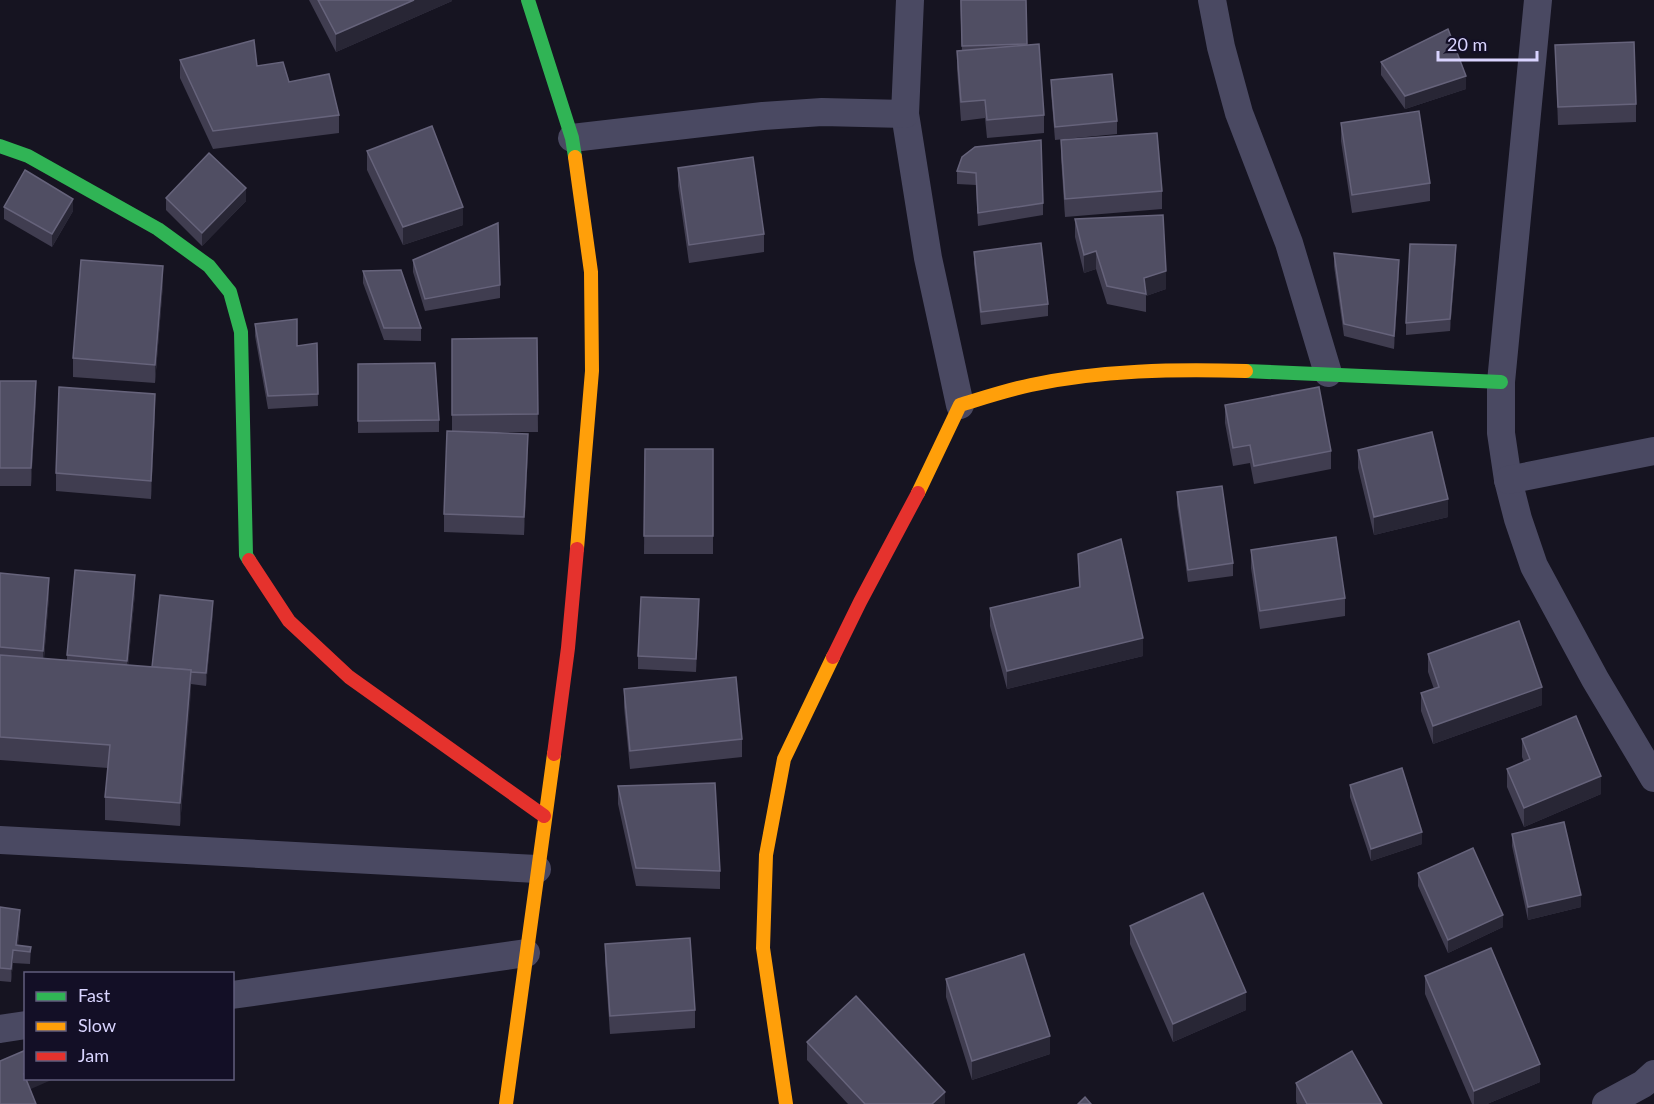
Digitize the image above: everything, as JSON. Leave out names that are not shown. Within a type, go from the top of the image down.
[{"type":"street","points":[[506,1104],[568,648],[592,371],[591,272],[572,138],[528,0]]},
{"type":"street","points":[[786,1104],[763,948],[766,855],[784,759],[860,602],[926,478],[960,405],[928,258],[904,114],[910,0]]},
{"type":"street","points":[[1212,0],[1221,47],[1239,113],[1289,243],[1328,373]]},
{"type":"street","points":[[1538,0],[1501,382],[1501,433],[1508,480],[1534,566],[1595,679],[1652,770]]},
{"type":"street","points":[[572,138],[763,116],[822,112],[904,114]]},
{"type":"street","points":[[0,146],[28,156],[158,229],[209,266],[230,292],[241,332],[246,555],[289,621],[350,677],[544,816]]},
{"type":"street","points":[[960,405],[1031,385],[1102,374],[1212,370],[1328,373],[1501,382]]},
{"type":"street","points":[[1508,480],[1654,451]]},
{"type":"street","points":[[0,840],[537,869]]},
{"type":"street","points":[[234,995],[526,953]]},
{"type":"street","points":[[0,1029],[24,1025]]},
{"type":"street","points":[[1606,1104],[1643,1084],[1654,1074]]},
{"type":"building","points":[[318,0],[414,0],[336,34]]},
{"type":"building","points":[[961,0],[1026,0],[1027,44],[962,46]]},
{"type":"building","points":[[1448,29],[1466,76],[1405,96],[1381,62]]},
{"type":"building","points":[[254,40],[257,66],[283,62],[289,82],[329,74],[339,115],[213,131],[180,60]]},
{"type":"building","points":[[1634,42],[1636,104],[1558,107],[1555,45]]},
{"type":"building","points":[[1039,44],[1044,115],[987,120],[985,100],[961,102],[957,51]]},
{"type":"building","points":[[1112,74],[1117,121],[1055,127],[1051,80]]},
{"type":"building","points":[[1419,111],[1430,183],[1352,195],[1341,123]]},
{"type":"building","points":[[432,126],[463,207],[403,227],[367,151]]},
{"type":"building","points":[[1157,133],[1162,191],[1065,199],[1061,140]]},
{"type":"building","points":[[1041,140],[1043,203],[978,213],[976,173],[957,171],[962,157],[975,147]]},
{"type":"building","points":[[209,153],[246,188],[202,233],[166,198]]},
{"type":"building","points":[[753,157],[764,234],[689,245],[678,168]]},
{"type":"building","points":[[25,170],[73,199],[52,234],[4,207]]},
{"type":"building","points":[[1163,215],[1166,271],[1144,278],[1146,294],[1107,286],[1096,251],[1084,255],[1075,219]]},
{"type":"building","points":[[498,223],[500,285],[425,299],[413,260]]},
{"type":"building","points":[[1041,243],[1048,304],[981,312],[974,252]]},
{"type":"building","points":[[1410,244],[1456,245],[1450,319],[1406,323]]},
{"type":"building","points":[[1334,253],[1399,260],[1394,336],[1344,324]]},
{"type":"building","points":[[81,260],[163,266],[155,365],[73,358]]},
{"type":"building","points":[[401,270],[421,328],[384,328],[363,271]]},
{"type":"building","points":[[297,319],[297,346],[317,343],[318,394],[268,396],[255,324]]},
{"type":"building","points":[[537,338],[538,414],[452,415],[452,339]]},
{"type":"building","points":[[435,363],[439,420],[358,421],[358,364]]},
{"type":"building","points":[[0,381],[36,381],[31,468],[0,468]]},
{"type":"building","points":[[59,387],[155,394],[151,481],[56,473]]},
{"type":"building","points":[[1319,387],[1331,451],[1254,466],[1250,445],[1233,448],[1225,405]]},
{"type":"building","points":[[447,431],[528,434],[524,517],[444,514]]},
{"type":"building","points":[[1432,432],[1448,499],[1374,517],[1358,450]]},
{"type":"building","points":[[645,449],[713,449],[713,536],[644,536]]},
{"type":"building","points":[[1222,486],[1233,563],[1188,570],[1177,492]]},
{"type":"building","points":[[1336,537],[1345,598],[1260,611],[1251,550]]},
{"type":"building","points":[[1121,539],[1143,638],[1007,671],[990,608],[1080,587],[1078,554]]},
{"type":"building","points":[[75,570],[135,575],[127,661],[67,655]]},
{"type":"building","points":[[0,573],[49,578],[43,651],[0,647]]},
{"type":"building","points":[[160,595],[213,601],[206,673],[152,667]]},
{"type":"building","points":[[641,597],[699,599],[696,659],[638,656]]},
{"type":"building","points":[[1519,621],[1542,687],[1433,726],[1421,693],[1439,687],[1428,654]]},
{"type":"building","points":[[0,655],[191,670],[180,803],[105,797],[110,745],[0,737]]},
{"type":"building","points":[[736,677],[742,739],[630,751],[624,689]]},
{"type":"building","points":[[1576,716],[1601,776],[1524,808],[1507,769],[1530,759],[1522,739]]},
{"type":"building","points":[[1402,768],[1422,832],[1371,849],[1350,785]]},
{"type":"building","points":[[715,783],[720,871],[636,868],[618,786]]},
{"type":"building","points":[[1564,822],[1581,895],[1528,907],[1512,834]]},
{"type":"building","points":[[1473,848],[1503,915],[1448,940],[1418,873]]},
{"type":"building","points":[[1203,893],[1246,992],[1173,1024],[1130,926]]},
{"type":"building","points":[[0,907],[20,910],[16,945],[31,947],[30,952],[13,950],[11,969],[0,968]]},
{"type":"building","points":[[690,938],[695,1010],[610,1016],[605,944]]},
{"type":"building","points":[[1491,948],[1540,1064],[1474,1091],[1425,976]]},
{"type":"building","points":[[1024,954],[1050,1036],[972,1061],[946,979]]},
{"type":"building","points":[[856,996],[945,1092],[932,1104],[865,1104],[807,1042]]},
{"type":"building","points":[[24,1051],[24,1080],[26,1080],[36,1104],[0,1104],[0,1061]]},
{"type":"building","points":[[1352,1051],[1382,1104],[1307,1104],[1296,1083]]},
{"type":"building","points":[[1085,1097],[1091,1104],[1078,1104]]},
{"type":"traffic: fast","points":[[528,0],[572,138],[575,157]]},
{"type":"traffic: fast","points":[[0,146],[28,156],[158,229],[209,266],[230,292],[241,332],[246,555],[249,560]]},
{"type":"traffic: fast","points":[[1246,371],[1501,382]]},
{"type":"traffic: slow","points":[[575,157],[591,272],[592,371],[577,549]]},
{"type":"traffic: slow","points":[[918,493],[960,405],[1022,387],[1084,376],[1192,370],[1246,371]]},
{"type":"traffic: slow","points":[[786,1104],[763,948],[766,855],[784,759],[833,657]]},
{"type":"traffic: slow","points":[[506,1104],[554,754]]},
{"type":"traffic: jam","points":[[833,657],[918,493]]},
{"type":"traffic: jam","points":[[554,754],[568,648],[577,549]]},
{"type":"traffic: jam","points":[[249,560],[289,621],[349,677],[544,816]]}]
